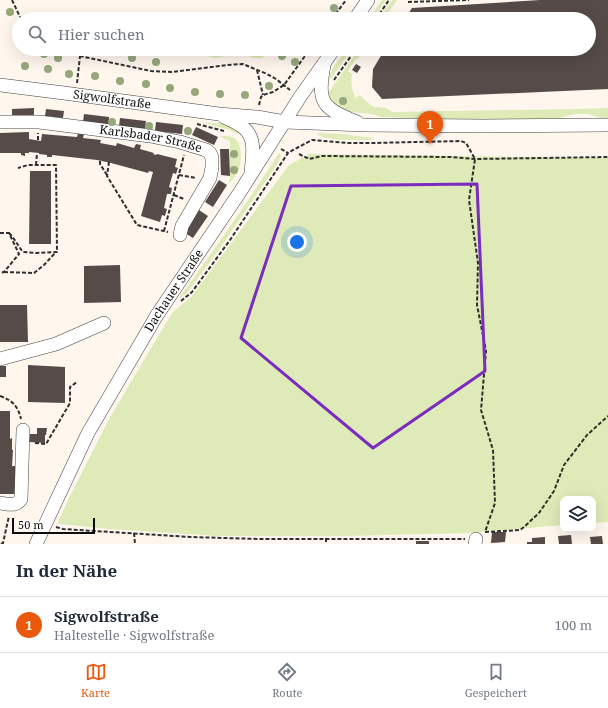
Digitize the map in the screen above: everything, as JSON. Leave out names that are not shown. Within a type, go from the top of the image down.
[{"type":"street","points":[[360,12],[368,0]]},
{"type":"street","name":"Dachauer Straße","points":[[36,544],[50,526],[88,433],[157,315],[251,175],[300,97],[329,56]]},
{"type":"street","points":[[325,62],[321,90],[325,105],[336,113],[365,126]]},
{"type":"street","name":"Sigwolfstraße","points":[[0,85],[219,114],[258,117],[285,122],[365,126],[608,125]]},
{"type":"street","points":[[219,114],[244,128],[249,134],[253,147],[251,175]]},
{"type":"street","name":"Karlsbader Straße","points":[[0,122],[39,122],[150,136],[187,144],[206,150],[210,153],[212,158],[210,178],[182,226],[180,235]]},
{"type":"street","points":[[0,359],[56,344],[104,323]]},
{"type":"street","points":[[6,504],[18,503],[21,499],[23,436]]},
{"type":"path","points":[[12,0],[18,12]]},
{"type":"path","points":[[337,12],[346,0]]},
{"type":"path","points":[[381,12],[389,0]]},
{"type":"path","points":[[408,2],[469,0]]},
{"type":"path","points":[[76,84],[80,56],[150,71],[172,72],[243,64],[267,74],[284,85]]},
{"type":"path","points":[[263,95],[273,92],[284,85],[305,56]]},
{"type":"path","points":[[332,83],[351,56]]},
{"type":"path","points":[[257,70],[263,95],[260,103]]},
{"type":"path","points":[[176,304],[192,292],[230,240],[288,153],[293,150],[312,140],[364,143],[430,143],[462,141],[466,143],[475,159],[469,200],[478,263],[477,305],[486,350],[481,410],[494,450],[495,503],[479,538]]},
{"type":"path","points":[[164,231],[187,144]]},
{"type":"path","points":[[36,165],[37,153]]},
{"type":"path","points":[[299,154],[309,159],[322,156],[451,157],[475,159],[608,157]]},
{"type":"path","points":[[100,161],[100,164],[107,176],[138,225],[180,235]]},
{"type":"path","points":[[107,176],[109,162]]},
{"type":"path","points":[[0,273],[34,273],[56,252],[56,165],[28,165],[18,168]]},
{"type":"path","points":[[179,175],[208,181]]},
{"type":"path","points":[[0,233],[9,233],[24,252],[56,252]]},
{"type":"path","points":[[4,272],[19,254],[9,233]]},
{"type":"path","points":[[0,396],[6,398],[14,404],[19,411],[23,436],[46,444],[70,403],[70,387],[77,382]]},
{"type":"path","points":[[50,526],[63,529],[190,537],[259,539],[479,538],[520,530],[539,513],[554,491],[564,465],[587,435],[608,416]]},
{"type":"path","points":[[1,544],[3,543],[6,504]]},
{"type":"path","points":[[134,533],[135,544]]},
{"type":"path","points":[[326,538],[326,544]]},
{"type":"highlighted area","points":[[477,184],[485,371],[373,448],[241,338],[291,186]]},
{"type":"green space","points":[[382,0],[386,0],[378,12],[374,12]]},
{"type":"green space","points":[[392,0],[397,0],[389,12],[384,12]]},
{"type":"green space","points":[[207,56],[225,56],[215,58]]},
{"type":"green space","points":[[248,56],[265,56],[261,58],[253,58]]},
{"type":"green space","points":[[342,56],[347,56],[330,80],[331,72]]},
{"type":"green space","points":[[354,56],[360,56],[348,71],[352,74],[354,95],[356,98],[360,95],[374,107],[387,108],[392,112],[608,108],[608,118],[600,118],[588,114],[575,114],[555,119],[468,120],[381,117],[372,114],[343,111],[334,106],[328,96],[329,92]]},
{"type":"green space","points":[[200,122],[228,124],[239,131],[237,134],[230,130]]},
{"type":"green space","points":[[317,133],[342,134],[373,139],[335,139],[323,137]]},
{"type":"green space","points":[[229,136],[237,140],[241,152],[239,169],[228,185],[230,180],[230,141],[220,137]]},
{"type":"green space","points":[[279,153],[281,155],[278,163],[218,251],[187,293],[178,299],[230,227]]},
{"type":"green space","points":[[309,154],[608,158],[608,522],[596,523],[596,496],[560,496],[560,525],[470,533],[346,536],[218,536],[109,529],[59,524],[58,522],[70,496],[109,419],[172,313],[192,296],[289,165]]},
{"type":"building","points":[[540,0],[608,0],[608,89],[382,99],[372,87],[373,69],[381,56],[596,56],[596,12],[409,12],[412,8]]},
{"type":"building","points":[[356,64],[361,67],[357,73],[352,70]]},
{"type":"building","points":[[34,108],[34,116],[12,116],[12,109]]},
{"type":"building","points":[[46,109],[64,111],[63,118],[45,116]]},
{"type":"building","points":[[84,114],[109,117],[109,125],[83,122]]},
{"type":"building","points":[[120,118],[146,121],[145,130],[119,126]]},
{"type":"building","points":[[156,122],[183,125],[182,134],[155,131]]},
{"type":"building","points":[[196,127],[218,137],[214,145],[192,135]]},
{"type":"building","points":[[29,132],[29,139],[41,141],[42,134],[77,137],[78,133],[84,134],[83,138],[101,140],[100,143],[116,146],[117,143],[134,148],[136,144],[141,145],[140,149],[156,155],[177,159],[175,167],[178,168],[176,174],[173,173],[169,187],[172,188],[171,194],[167,194],[164,208],[167,209],[165,216],[162,215],[160,222],[141,216],[153,172],[149,171],[148,173],[97,160],[52,155],[52,157],[47,157],[47,155],[29,152],[25,153],[25,156],[21,155],[21,153],[0,153],[0,133]]},
{"type":"building","points":[[220,149],[229,149],[230,176],[221,175]]},
{"type":"building","points":[[30,171],[51,171],[51,244],[29,244]]},
{"type":"building","points":[[219,180],[227,185],[213,207],[205,202]]},
{"type":"building","points":[[199,210],[208,216],[193,238],[185,233]]},
{"type":"building","points":[[120,265],[121,302],[84,303],[84,266]]},
{"type":"building","points":[[0,305],[27,305],[28,342],[0,342]]},
{"type":"building","points":[[28,365],[65,367],[65,403],[28,402]]},
{"type":"building","points":[[0,366],[6,366],[6,377],[0,377]]},
{"type":"building","points":[[0,411],[10,411],[10,439],[12,438],[13,450],[12,466],[15,466],[15,494],[0,494]]},
{"type":"building","points":[[37,428],[47,428],[45,443],[29,442],[30,434],[37,434]]},
{"type":"building","points":[[492,532],[506,532],[505,542],[491,543]]},
{"type":"building","points":[[571,535],[572,544],[559,544],[558,536]]},
{"type":"building","points":[[602,536],[603,544],[591,544],[590,537]]},
{"type":"building","points":[[545,537],[545,544],[527,544],[527,542],[532,542],[532,538]]},
{"type":"building","points":[[416,541],[429,541],[429,544],[416,544]]},
{"type":"place","name":"Sigwolfstraße","points":[[430,144]]}]
